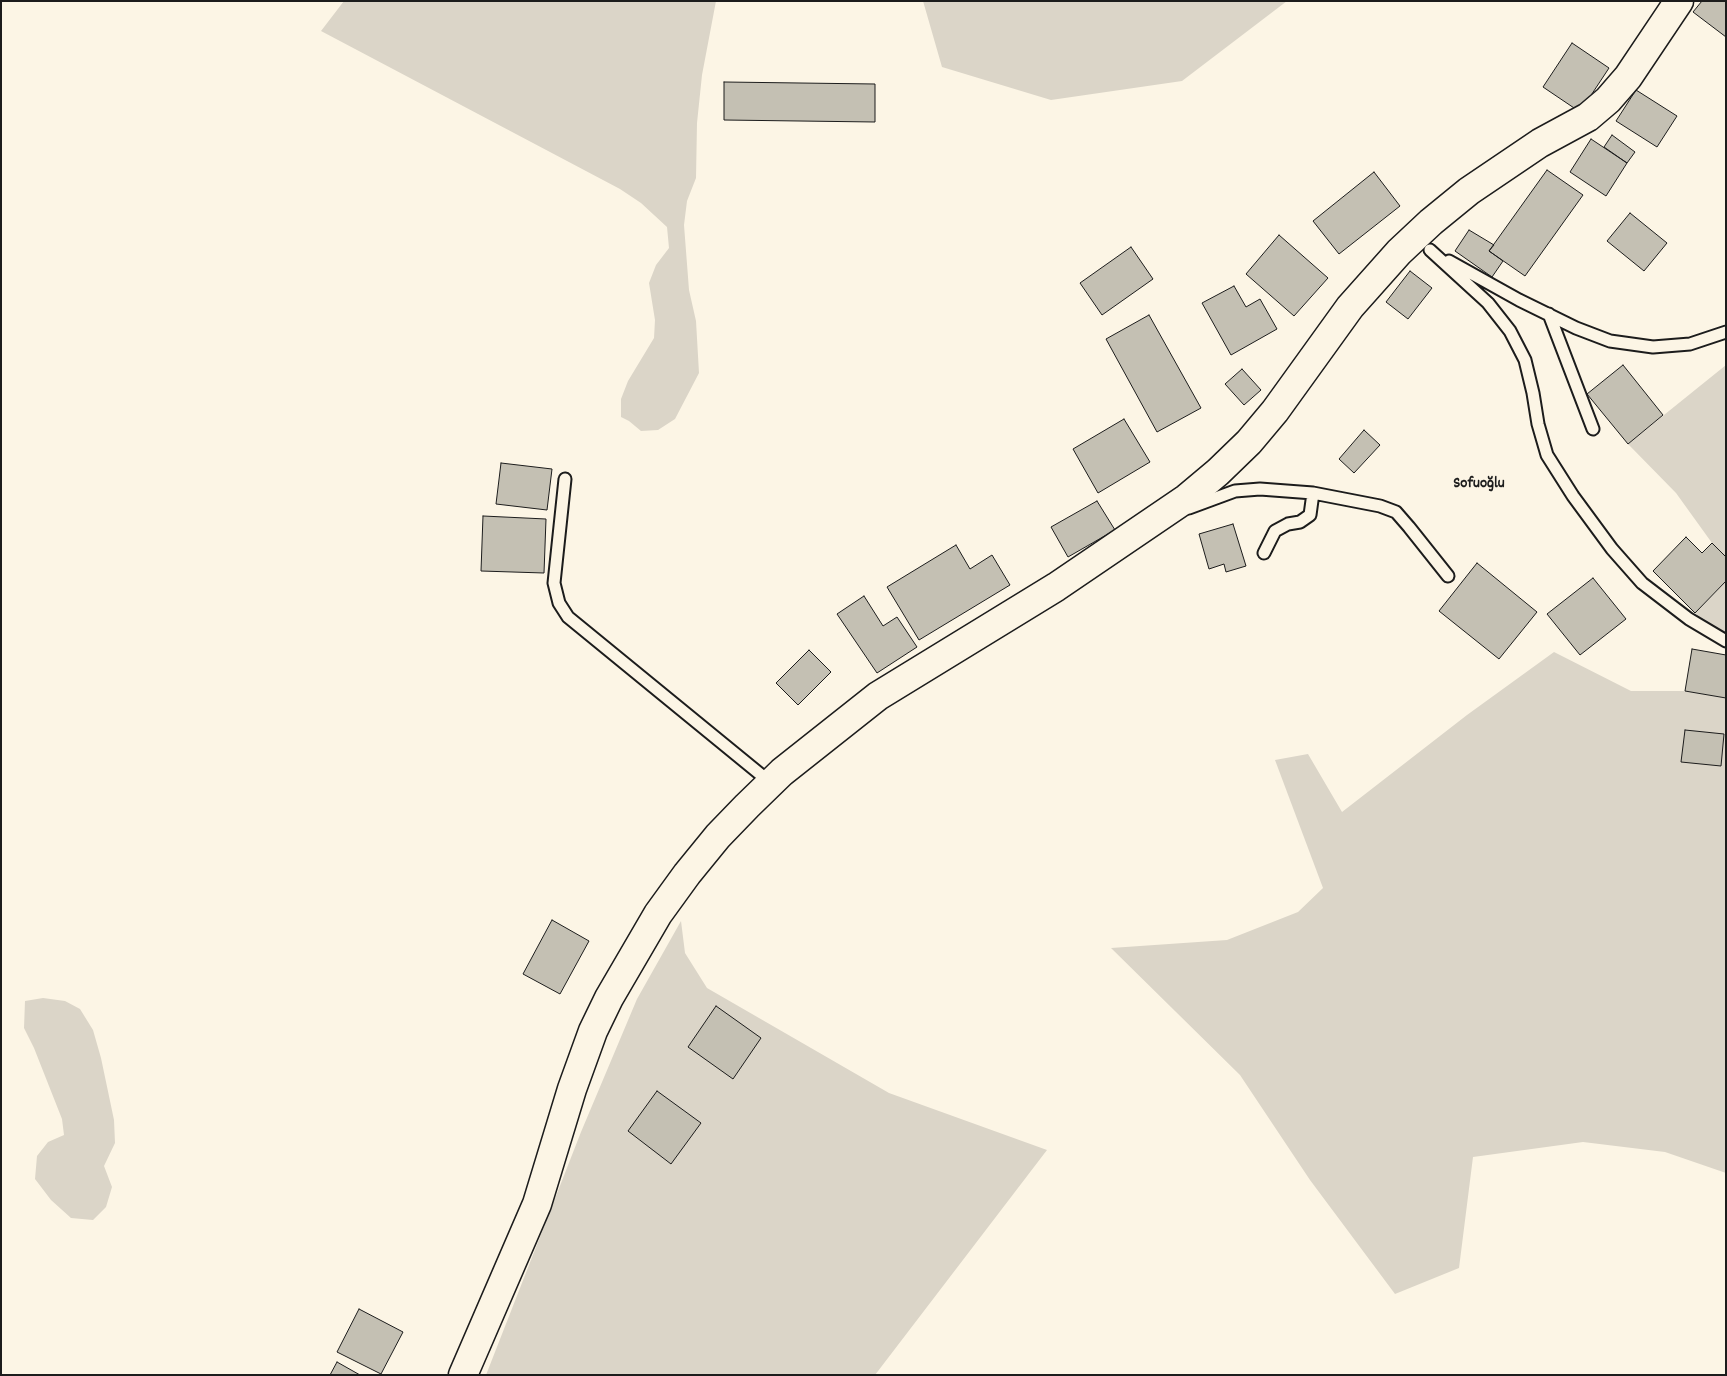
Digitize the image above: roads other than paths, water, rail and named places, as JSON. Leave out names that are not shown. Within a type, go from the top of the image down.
[{"type":"street","points":[[464,1375],[537,1204],[572,1090],[593,1032],[609,998],[658,914],[718,836],[771,783],[822,739],[878,696],[1056,587],[1187,498],[1218,472],[1249,442],[1350,307],[1371,283],[1421,245],[1469,191],[1540,143],[1588,116],[1608,100],[1628,77],[1679,1]]},
{"type":"lane","points":[[1421,245],[1576,328],[1610,341],[1654,347],[1690,344],[1726,332]]},
{"type":"lane","points":[[1421,245],[1488,302],[1510,331],[1525,360],[1538,424],[1547,455],[1573,496],[1612,549],[1642,583],[1689,619],[1726,641]]},
{"type":"lane","points":[[1549,314],[1593,430]]},
{"type":"lane","points":[[565,479],[554,583],[559,603],[568,617],[771,783]]},
{"type":"lane","points":[[1148,525],[1235,491],[1260,489],[1313,493],[1380,506],[1396,512],[1448,576]]},
{"type":"lane","points":[[1264,553],[1276,531],[1288,524],[1300,522],[1310,515],[1313,493]]},
{"type":"district","name":"Sofuoğlu","points":[[1479,485]]}]
